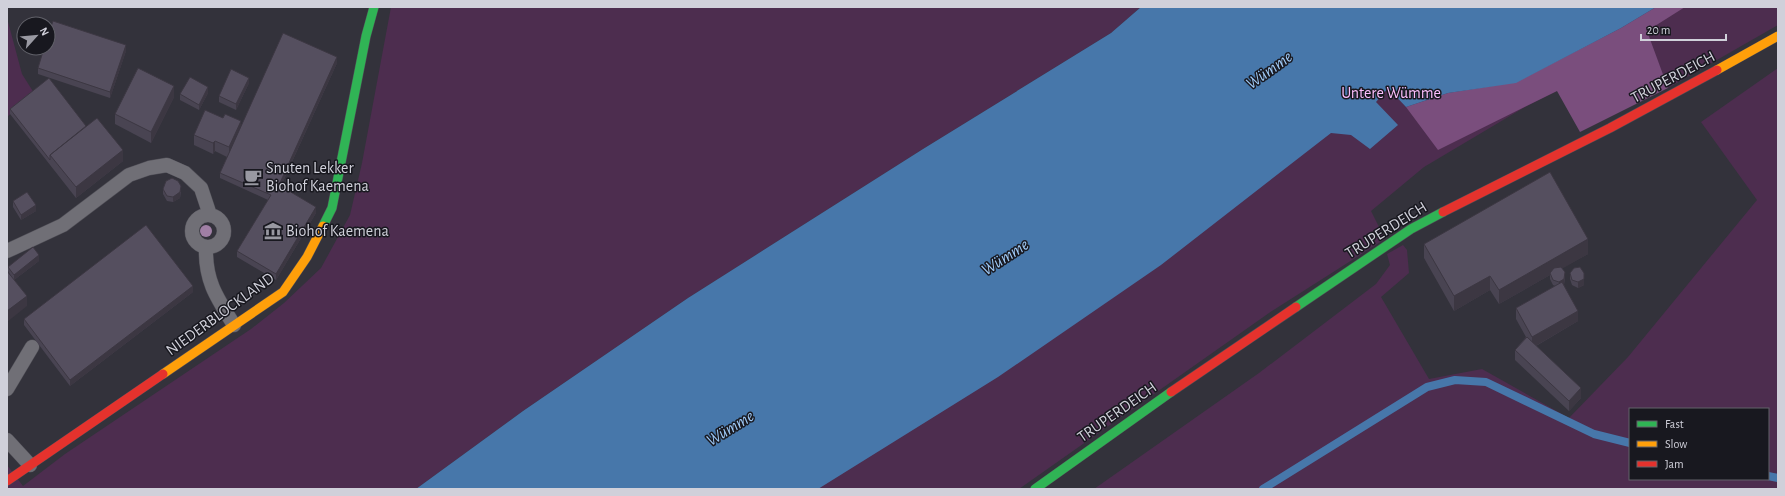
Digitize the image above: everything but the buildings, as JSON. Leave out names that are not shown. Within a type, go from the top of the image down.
[{"type":"street","name":"NIEDERBLOCKLAND","points":[[7,481],[283,292],[307,257],[332,208],[366,36],[374,7]]},
{"type":"street","name":"TRUPERDEICH","points":[[1035,489],[1156,402],[1411,229],[1490,186],[1610,128],[1778,36]]},
{"type":"lane","points":[[7,251],[63,225],[129,175],[149,168],[167,165],[185,173],[201,188],[210,215]]},
{"type":"lane","points":[[204,215],[210,215],[219,219],[224,228],[224,233],[223,238],[216,246],[206,248],[196,243],[193,239],[191,229],[195,220],[204,215]]},
{"type":"lane","points":[[206,248],[207,268],[212,289],[234,325]]},
{"type":"lane","points":[[7,389],[32,347]]},
{"type":"lane","points":[[7,440],[30,465]]},
{"type":"green space","points":[[391,7],[1141,7],[1111,33],[923,149],[688,298],[523,411],[416,489],[7,489],[7,465],[23,486],[65,454],[251,329],[284,303],[321,268],[350,215],[362,163]]},
{"type":"green space","name":"Untere Wümme","points":[[1393,7],[1778,7],[1778,25],[1668,88],[1647,34],[1557,91],[1525,107],[1424,167],[1371,211],[1385,239],[1269,313],[1019,489],[652,489]]},
{"type":"green space","points":[[7,18],[22,74],[34,93],[7,117]]},
{"type":"green space","points":[[1778,68],[1778,489],[1094,489],[1259,373],[1376,284],[1390,265],[1387,254],[1403,245],[1407,250],[1409,273],[1381,297],[1429,379],[1482,369],[1569,418],[1628,357],[1757,200],[1701,122]]},
{"type":"shaded area","points":[[1656,7],[1685,7],[1647,31],[1668,88],[1580,132],[1557,91],[1438,150],[1406,107],[1448,93],[1516,82],[1621,28]]},
{"type":"water","name":"Wümme","points":[[1141,7],[1656,7],[1621,28],[1516,83],[1448,93],[1406,107],[1388,88],[1376,102],[1398,125],[1370,149],[1351,135],[1331,133],[1161,265],[998,377],[818,489],[416,489],[523,411],[688,298],[923,149],[1111,33]]},
{"type":"waterway","points":[[1263,489],[1427,387],[1455,380],[1486,382],[1594,434],[1629,443]]},
{"type":"waterway","points":[[1769,476],[1778,478]]},
{"type":"traffic: fast","points":[[323,226],[332,208],[366,36],[374,7]]},
{"type":"traffic: fast","points":[[1296,307],[1411,229],[1443,212]]},
{"type":"traffic: fast","points":[[1035,489],[1171,392]]},
{"type":"traffic: slow","points":[[1717,70],[1778,36]]},
{"type":"traffic: slow","points":[[163,374],[283,292],[307,257],[323,226]]},
{"type":"traffic: jam","points":[[1443,212],[1610,128],[1717,70]]},
{"type":"traffic: jam","points":[[1171,392],[1296,307]]},
{"type":"traffic: jam","points":[[7,481],[163,374]]},
{"type":"place","name":"Snuten Lekker Biohof Kaemena","points":[[253,177]]},
{"type":"place","name":"Biohof Kaemena","points":[[273,231]]}]
